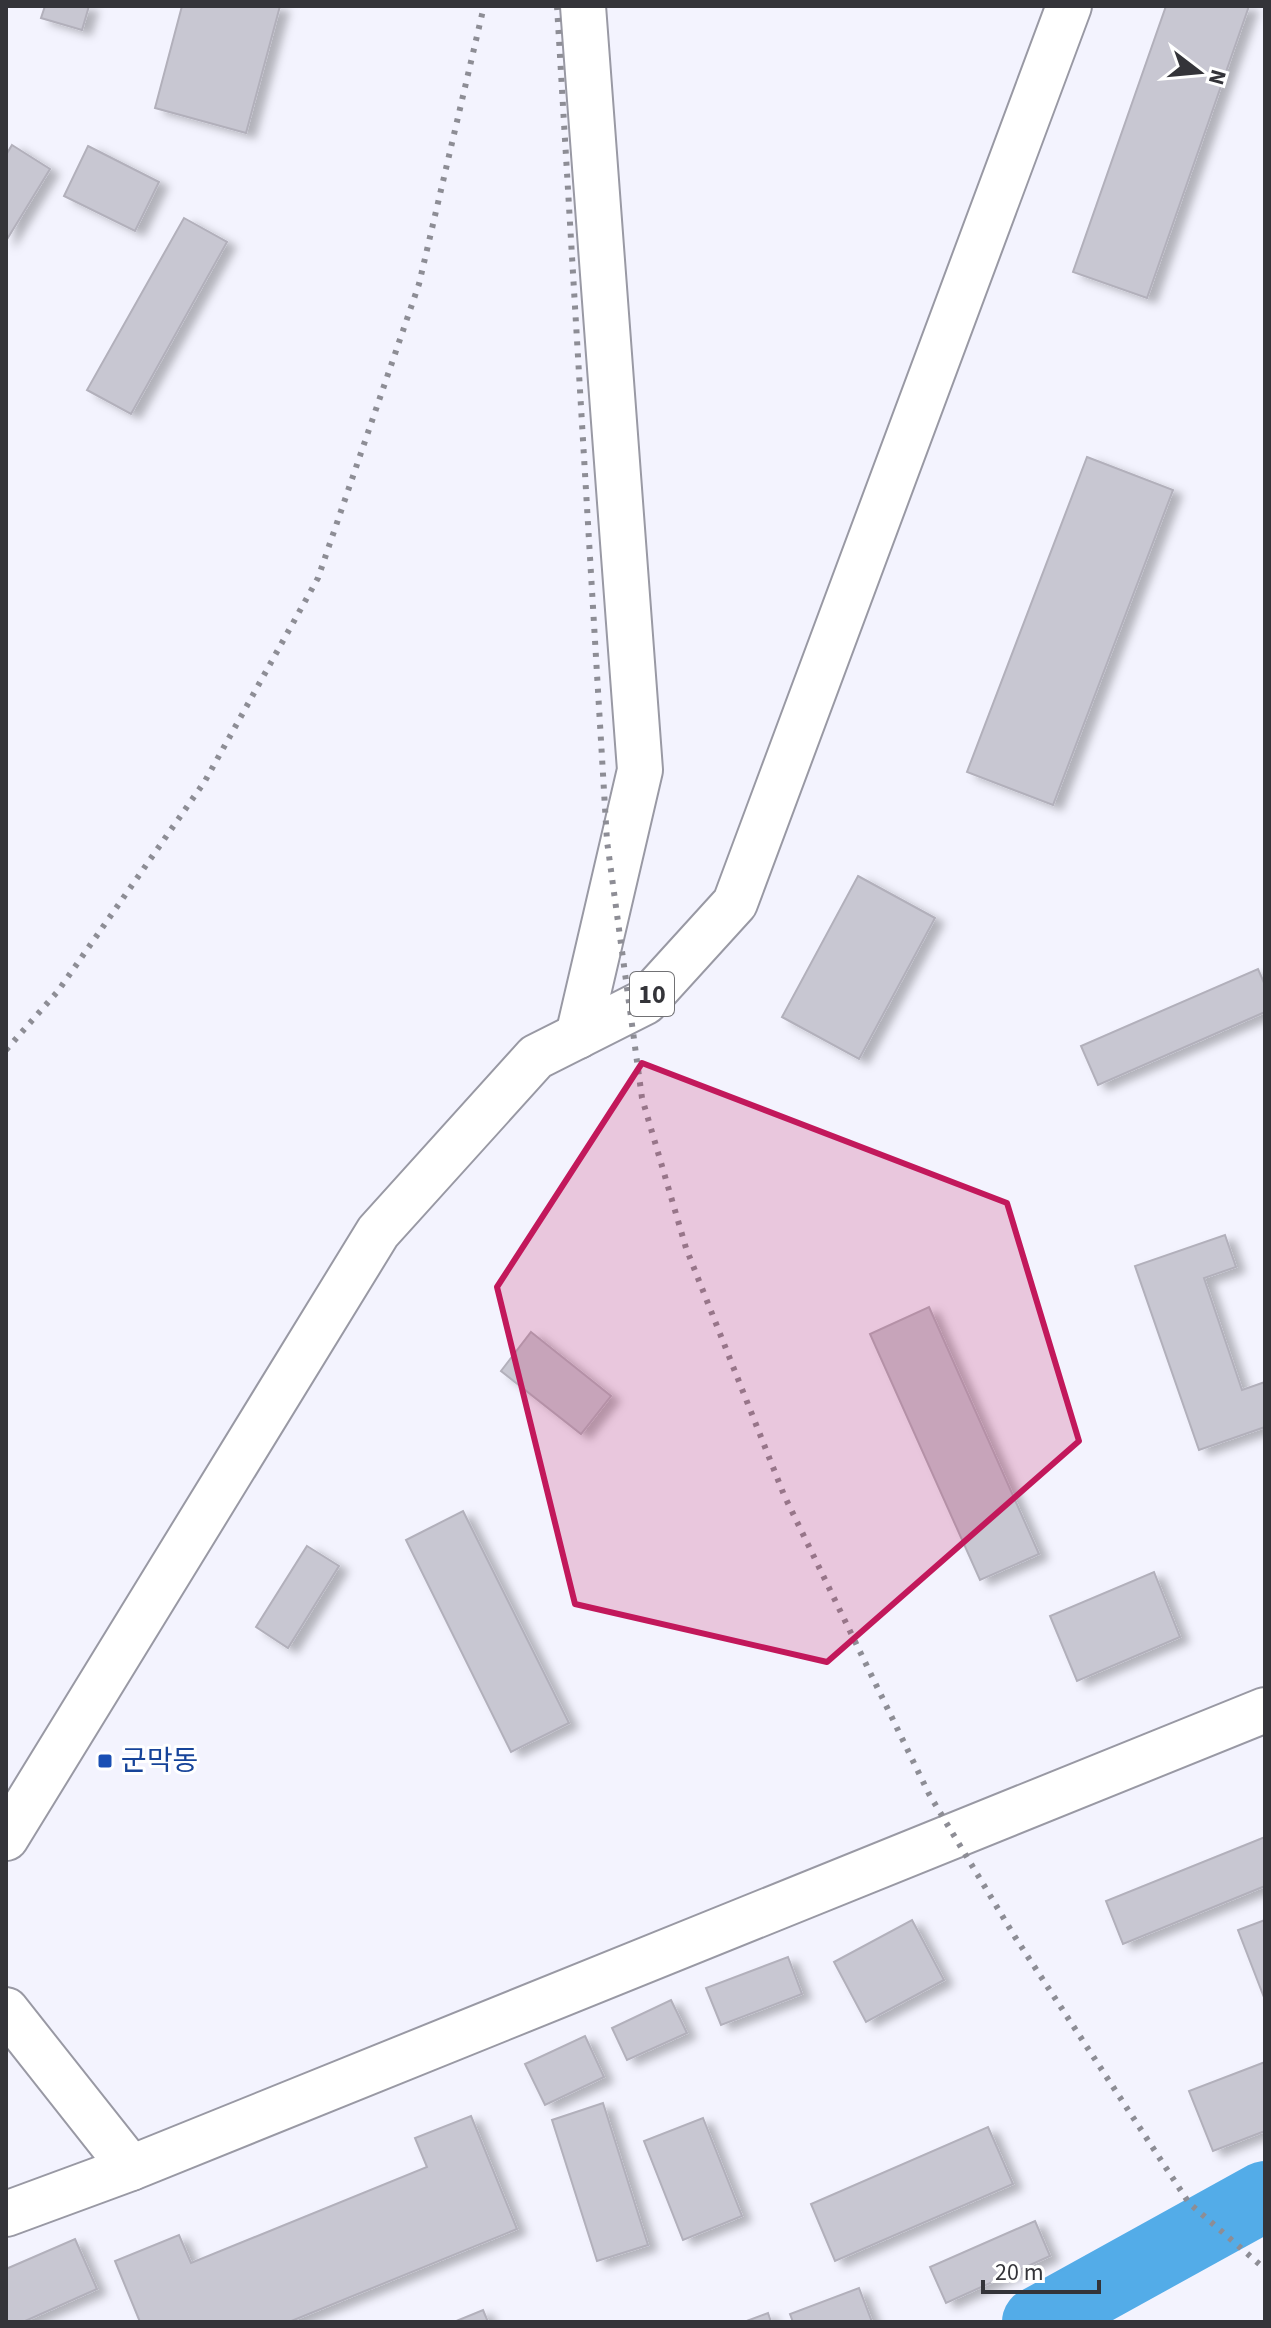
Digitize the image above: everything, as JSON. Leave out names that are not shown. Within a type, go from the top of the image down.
[{"type":"main road","points":[[578,1036],[640,770],[583,6]]},
{"type":"main road","name":"10","points":[[6,1838],[378,1232],[536,1057],[645,1002],[735,903],[1069,6]]},
{"type":"main road","points":[[6,2214],[131,2168],[1265,1710]]},
{"type":"main road","points":[[6,2010],[131,2168]]},
{"type":"highlighted area","points":[[642,1063],[1007,1203],[1079,1441],[827,1662],[575,1604],[497,1287]]},
{"type":"building","points":[[45,6],[89,6],[82,30],[41,18]]},
{"type":"building","points":[[182,6],[280,6],[246,133],[155,108]]},
{"type":"building","points":[[1166,6],[1249,6],[1147,298],[1073,272]]},
{"type":"building","points":[[12,145],[50,169],[6,241],[6,155]]},
{"type":"building","points":[[88,146],[159,182],[135,231],[64,196]]},
{"type":"building","points":[[184,218],[227,242],[131,414],[87,390]]},
{"type":"building","points":[[1087,457],[1173,490],[1053,805],[967,772]]},
{"type":"building","points":[[858,876],[935,918],[859,1059],[782,1017]]},
{"type":"building","points":[[1258,969],[1265,985],[1265,1012],[1098,1085],[1081,1046]]},
{"type":"building","points":[[1225,1235],[1236,1267],[1204,1278],[1242,1390],[1265,1382],[1265,1427],[1199,1450],[1135,1266]]},
{"type":"building","points":[[929,1307],[1039,1554],[980,1580],[870,1334]]},
{"type":"building","points":[[531,1332],[611,1396],[581,1434],[501,1371]]},
{"type":"building","points":[[463,1511],[569,1723],[511,1752],[406,1540]]},
{"type":"building","points":[[307,1546],[339,1566],[288,1648],[256,1627]]},
{"type":"building","points":[[1154,1572],[1180,1637],[1077,1681],[1050,1616]]},
{"type":"building","points":[[1265,1837],[1265,1886],[1123,1944],[1106,1901]]},
{"type":"building","points":[[912,1920],[944,1980],[866,2022],[834,1962]]},
{"type":"building","points":[[1265,1920],[1265,2000],[1238,1930]]},
{"type":"building","points":[[788,1957],[802,1994],[721,2025],[706,1988]]},
{"type":"building","points":[[671,2000],[687,2033],[627,2060],[612,2028]]},
{"type":"building","points":[[585,2036],[604,2077],[545,2105],[525,2064]]},
{"type":"building","points":[[1265,2062],[1265,2131],[1213,2151],[1189,2091]]},
{"type":"building","points":[[603,2103],[648,2245],[597,2261],[552,2120]]},
{"type":"building","points":[[471,2116],[517,2229],[289,2322],[140,2322],[115,2261],[179,2235],[191,2263],[427,2167],[415,2138]]},
{"type":"building","points":[[703,2118],[742,2216],[683,2240],[644,2141]]},
{"type":"building","points":[[988,2127],[1013,2184],[835,2261],[811,2204]]},
{"type":"building","points":[[1035,2221],[1050,2256],[946,2303],[930,2267]]},
{"type":"building","points":[[75,2239],[97,2289],[23,2322],[6,2322],[6,2269]]},
{"type":"building","points":[[859,2288],[872,2322],[793,2322],[790,2314]]},
{"type":"building","points":[[483,2310],[488,2322],[454,2322]]},
{"type":"building","points":[[768,2313],[771,2322],[744,2322]]},
{"type":"waterway","points":[[1037,2322],[1265,2196]]},
{"type":"railway","points":[[6,1050],[58,991],[205,781],[318,578],[419,284],[484,6]]},
{"type":"railway","points":[[557,6],[607,841],[642,1098],[686,1248],[784,1495],[929,1794],[1015,1937],[1189,2203],[1265,2269]]},
{"type":"place","name":"군막동","points":[[105,1761]]}]
